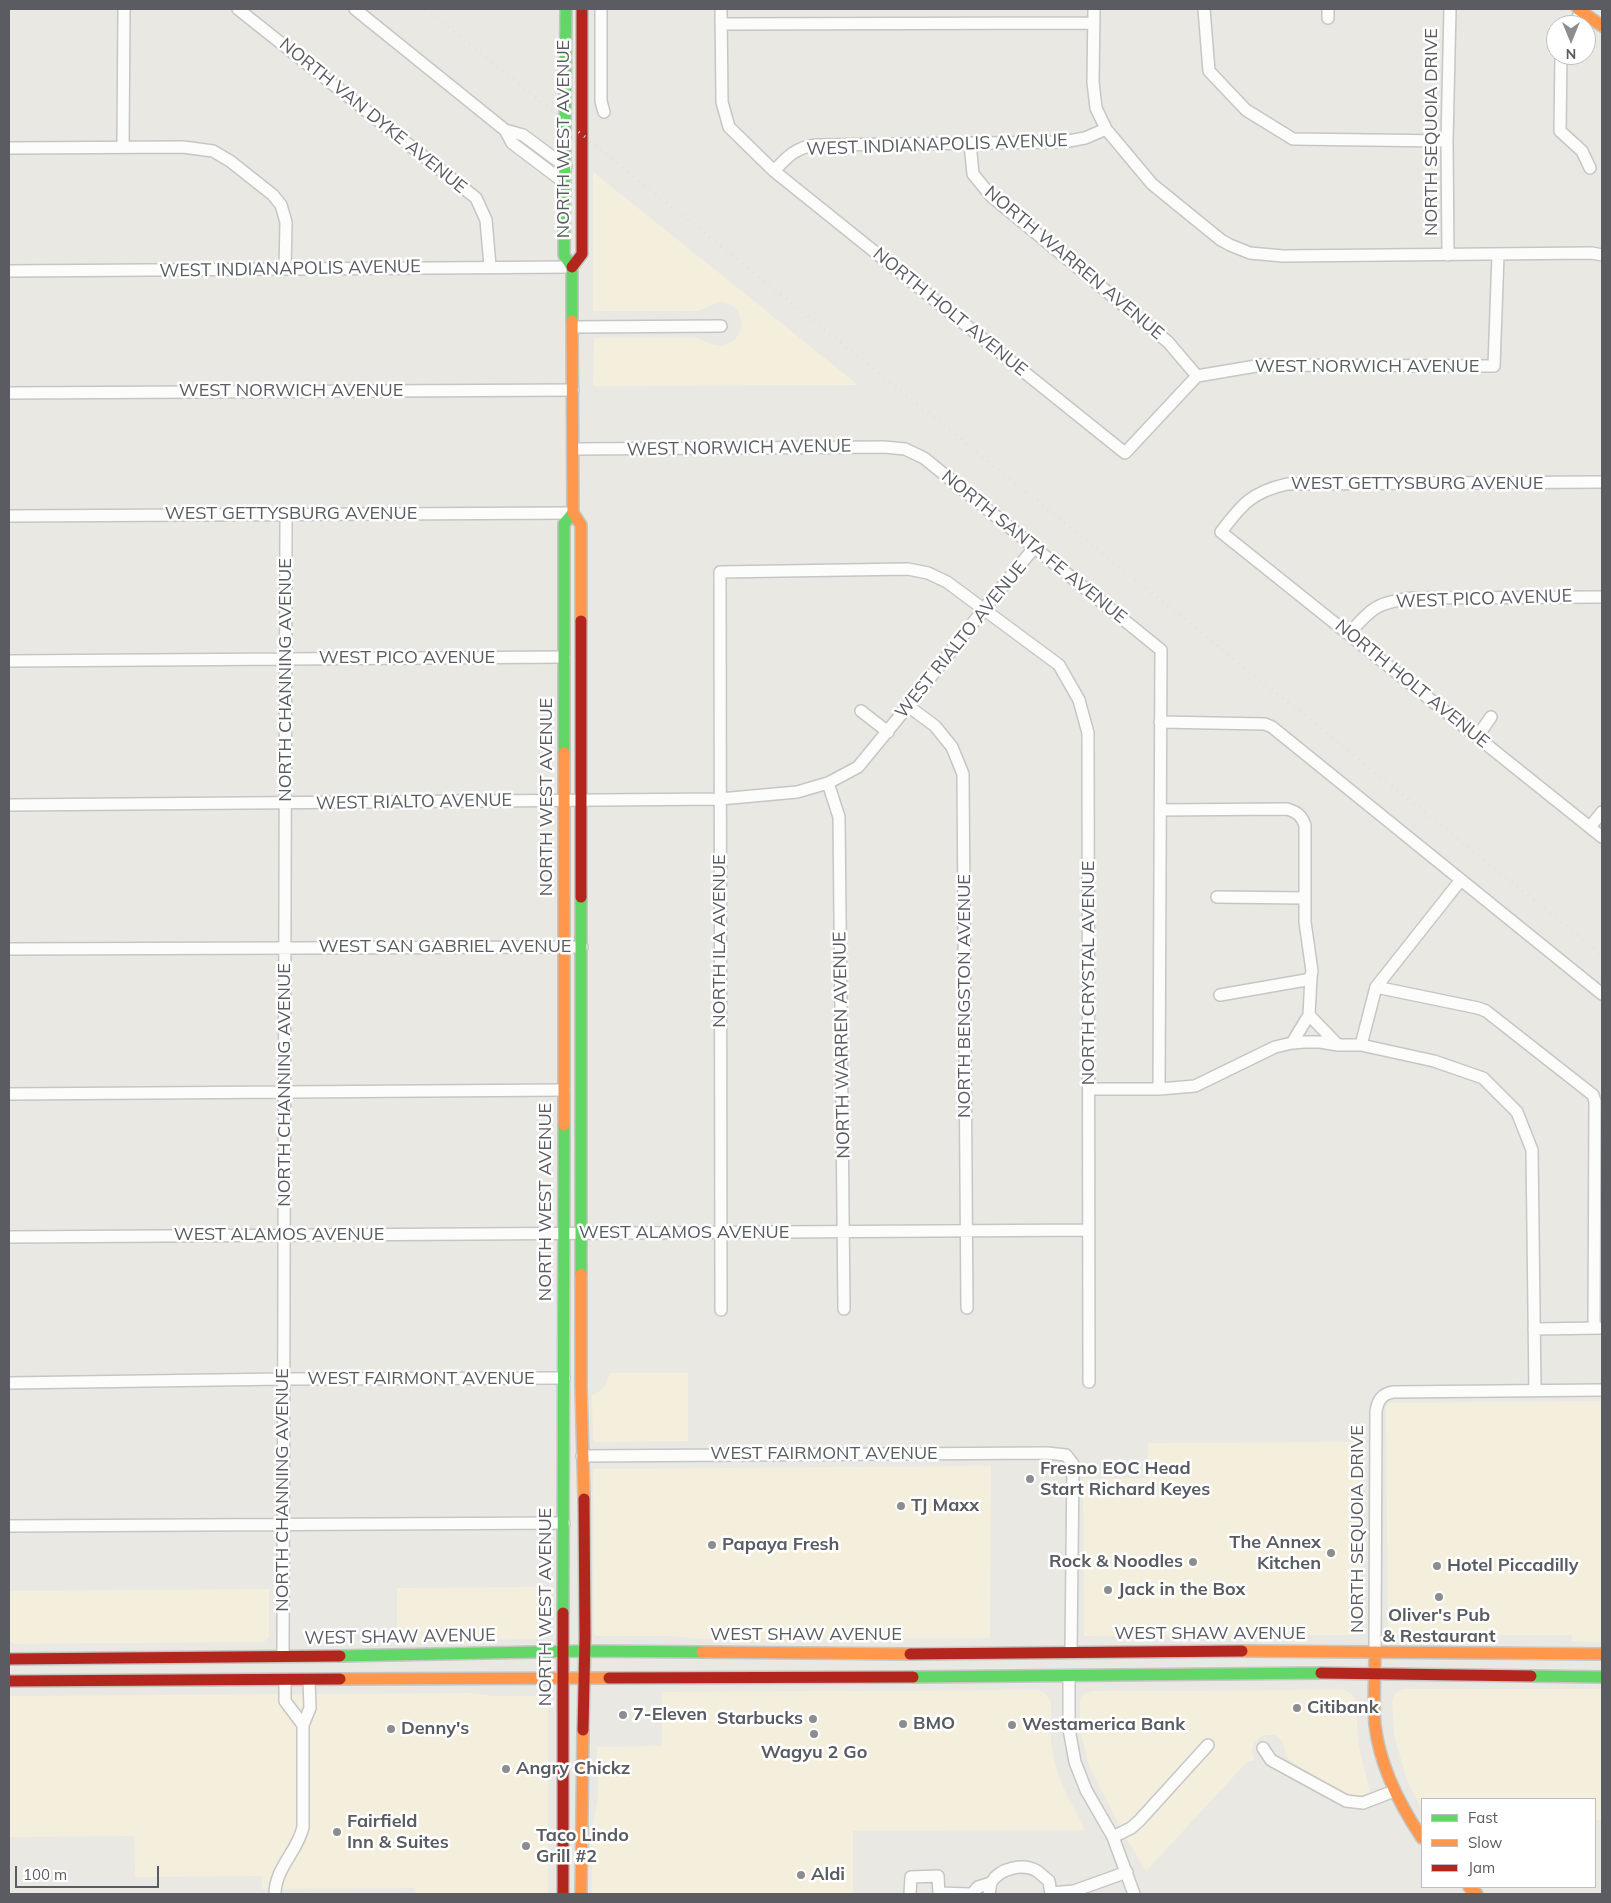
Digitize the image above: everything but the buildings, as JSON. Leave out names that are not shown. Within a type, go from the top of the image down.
[{"type":"main road","name":"NORTH WEST AVENUE","points":[[566,9],[564,255],[572,266],[573,513],[581,525],[581,1233],[582,1456],[585,1519],[581,1894]]},
{"type":"main road","name":"NORTH WEST AVENUE","points":[[572,266],[582,254],[582,9]]},
{"type":"main road","points":[[1580,10],[1602,26]]},
{"type":"main road","points":[[566,167],[572,174],[574,204],[582,213]]},
{"type":"main road","name":"NORTH WEST AVENUE","points":[[563,1894],[564,524],[573,513]]},
{"type":"main road","points":[[564,1344],[572,1364],[572,1443],[576,1452],[582,1456]]},
{"type":"main road","name":"WEST SHAW AVENUE","points":[[9,1659],[404,1656],[585,1651],[943,1654],[1268,1650],[1374,1663],[1602,1677]]},
{"type":"main road","points":[[981,1676],[993,1665],[1061,1664],[1068,1659],[1071,1652]]},
{"type":"main road","points":[[767,1678],[773,1670],[789,1666],[805,1653]]},
{"type":"main road","points":[[1069,1676],[1071,1671],[1080,1665],[1131,1665],[1141,1653]]},
{"type":"main road","points":[[839,1678],[872,1665],[936,1664],[940,1661],[943,1654]]},
{"type":"main road","name":"WEST SHAW AVENUE","points":[[9,1681],[1069,1676],[1602,1654]]},
{"type":"main road","points":[[188,1680],[206,1672],[218,1670],[272,1667],[280,1662],[283,1656]]},
{"type":"main road","points":[[285,1680],[293,1670],[357,1668],[404,1656]]},
{"type":"main road","points":[[1374,1663],[1377,1736],[1380,1753],[1394,1791],[1421,1836]]},
{"type":"main road","points":[[1580,1677],[1602,1673]]},
{"type":"main road","points":[[563,1866],[570,1874],[572,1894]]},
{"type":"street","points":[[123,146],[124,9]]},
{"type":"street","name":"NORTH VAN DYKE AVENUE","points":[[238,9],[476,198],[486,220],[490,266]]},
{"type":"street","points":[[355,9],[505,130],[512,143],[565,183]]},
{"type":"street","points":[[601,9],[601,101],[604,112]]},
{"type":"street","points":[[721,9],[722,102],[729,127],[774,171]]},
{"type":"street","points":[[1094,9],[1093,82],[1096,108],[1106,129],[1152,184],[1221,240],[1240,250],[1261,255],[1283,256],[1602,255]]},
{"type":"street","points":[[1204,9],[1209,71],[1246,110],[1293,139],[1447,141]]},
{"type":"street","name":"NORTH SEQUOIA DRIVE","points":[[1448,255],[1447,141],[1450,9]]},
{"type":"street","points":[[721,24],[1094,23]]},
{"type":"street","points":[[1561,65],[1560,131],[1582,151],[1590,168]]},
{"type":"street","name":"WEST INDIANAPOLIS AVENUE","points":[[774,171],[791,153],[808,146],[1063,142],[1085,138],[1106,129]]},
{"type":"street","points":[[505,130],[523,135],[566,167]]},
{"type":"street","name":"NORTH WARREN AVENUE","points":[[970,142],[973,174],[991,196],[1168,342],[1196,376]]},
{"type":"street","points":[[9,148],[123,146],[194,147],[209,150],[226,158],[273,195],[281,205],[286,222],[285,269]]},
{"type":"street","name":"NORTH HOLT AVENUE","points":[[774,171],[1125,453],[1196,376]]},
{"type":"street","name":"WEST NORWICH AVENUE","points":[[1196,376],[1262,365],[1494,366],[1498,255]]},
{"type":"street","name":"WEST INDIANAPOLIS AVENUE","points":[[9,271],[572,266]]},
{"type":"street","points":[[573,327],[721,326]]},
{"type":"street","name":"WEST NORWICH AVENUE","points":[[9,393],[573,390]]},
{"type":"street","name":"WEST NORWICH AVENUE","points":[[573,449],[874,447],[905,449]]},
{"type":"street","name":"NORTH SANTA FE AVENUE","points":[[905,449],[924,458],[1161,650],[1160,722]]},
{"type":"street","name":"WEST GETTYSBURG AVENUE","points":[[1221,532],[1236,511],[1253,496],[1268,488],[1287,484],[1602,482]]},
{"type":"street","name":"WEST GETTYSBURG AVENUE","points":[[9,516],[573,513]]},
{"type":"street","name":"NORTH CHANNING AVENUE","points":[[283,1656],[286,514]]},
{"type":"street","name":"NORTH HOLT AVENUE","points":[[1221,532],[1602,837]]},
{"type":"street","name":"WEST RIALTO AVENUE","points":[[9,805],[720,799],[797,792],[828,783],[858,767],[1034,548]]},
{"type":"street","name":"NORTH ILA AVENUE","points":[[721,1310],[720,572],[908,569],[928,573],[948,582],[983,610]]},
{"type":"street","name":"WEST PICO AVENUE","points":[[1349,634],[1368,612],[1393,600],[1412,598],[1602,597]]},
{"type":"street","name":"NORTH CRYSTAL AVENUE","points":[[983,610],[1059,665],[1079,700],[1088,733],[1089,1382]]},
{"type":"street","name":"WEST PICO AVENUE","points":[[9,661],[564,656]]},
{"type":"street","name":"NORTH BENGSTON AVENUE","points":[[908,706],[935,726],[952,747],[964,774],[967,1308]]},
{"type":"street","name":"WEST RIALTO AVENUE","points":[[861,711],[888,732]]},
{"type":"street","points":[[1477,737],[1491,718]]},
{"type":"street","points":[[1159,1089],[1160,722],[1265,724],[1272,727],[1602,994]]},
{"type":"street","name":"NORTH WARREN AVENUE","points":[[828,783],[839,817],[844,1309]]},
{"type":"street","points":[[1160,810],[1287,809],[1296,812],[1302,817],[1305,825],[1305,922],[1312,971],[1309,1015],[1292,1043]]},
{"type":"street","points":[[1590,827],[1602,812]]},
{"type":"street","points":[[1361,1045],[1376,987],[1460,881]]},
{"type":"street","points":[[1217,897],[1305,898]]},
{"type":"street","name":"WEST SAN GABRIEL AVENUE","points":[[9,949],[582,947]]},
{"type":"street","points":[[1220,995],[1306,980],[1311,977]]},
{"type":"street","points":[[1376,987],[1486,1011],[1592,1095],[1595,1101],[1598,1328],[1534,1329]]},
{"type":"street","points":[[1309,1015],[1338,1045]]},
{"type":"street","points":[[1090,1090],[1159,1089],[1195,1086],[1276,1047],[1292,1043],[1320,1042],[1338,1045],[1361,1045],[1434,1061],[1483,1078],[1518,1112],[1532,1150],[1535,1391],[1602,1390]]},
{"type":"street","points":[[9,1094],[564,1090]]},
{"type":"street","name":"WEST ALAMOS AVENUE","points":[[9,1237],[1089,1230]]},
{"type":"street","name":"WEST FAIRMONT AVENUE","points":[[9,1383],[284,1379],[564,1378]]},
{"type":"street","name":"NORTH SEQUOIA DRIVE","points":[[1374,1663],[1376,1411],[1381,1397],[1393,1392],[1535,1391]]},
{"type":"street","name":"WEST FAIRMONT AVENUE","points":[[582,1456],[1047,1452],[1066,1455],[1073,1464],[1071,1652]]},
{"type":"street","points":[[9,1526],[284,1523],[564,1523]]},
{"type":"street","points":[[1069,1676],[1070,1729],[1075,1762],[1086,1790],[1113,1837],[1134,1894]]},
{"type":"street","points":[[285,1680],[285,1701],[303,1725]]},
{"type":"street","points":[[275,1894],[276,1880],[299,1840],[303,1827],[303,1725],[310,1708],[309,1680]]},
{"type":"street","points":[[1113,1837],[1131,1828],[1142,1818],[1208,1745]]},
{"type":"street","points":[[1263,1748],[1271,1760],[1346,1801],[1363,1803],[1394,1791]]},
{"type":"street","points":[[910,1894],[911,1878],[938,1876],[939,1894],[970,1894],[978,1887],[990,1889],[1000,1874],[1008,1870],[1026,1868],[1036,1871],[1050,1881],[1051,1894],[1074,1891],[1127,1872]]},
{"type":"shaded area","points":[[593,172],[858,385],[593,386],[594,338],[697,338],[711,344],[723,346],[735,340],[742,327],[739,313],[734,307],[727,303],[719,302],[698,311],[593,311]]},
{"type":"shaded area","points":[[610,1373],[688,1373],[688,1441],[595,1442],[593,1440],[592,1396],[605,1387]]},
{"type":"shaded area","points":[[1602,1401],[1602,1642],[1572,1641],[1572,1635],[1388,1635],[1386,1406],[1388,1403]]},
{"type":"shaded area","points":[[1363,1442],[1359,1635],[1084,1636],[1083,1479],[1148,1478],[1148,1443]]},
{"type":"shaded area","points":[[991,1466],[990,1638],[699,1639],[671,1636],[597,1636],[594,1634],[593,1469]]},
{"type":"shaded area","points":[[548,1587],[548,1630],[542,1639],[397,1641],[397,1588]]},
{"type":"shaded area","points":[[269,1589],[269,1637],[264,1642],[14,1644],[9,1641],[9,1591]]},
{"type":"shaded area","points":[[1403,1689],[1602,1689],[1602,1820],[1596,1820],[1596,1798],[1421,1798],[1421,1808],[1406,1778],[1394,1734],[1392,1701],[1396,1693]]},
{"type":"shaded area","points":[[1038,1690],[1045,1693],[1051,1702],[1051,1742],[1055,1765],[1064,1789],[1085,1830],[853,1831],[853,1894],[592,1894],[592,1828],[598,1798],[597,1747],[662,1746],[662,1692]]},
{"type":"shaded area","points":[[1346,1690],[1353,1695],[1355,1700],[1359,1747],[1370,1792],[1359,1796],[1343,1792],[1290,1761],[1286,1755],[1283,1742],[1276,1735],[1263,1735],[1254,1743],[1252,1751],[1254,1761],[1248,1761],[1146,1871],[1125,1836],[1089,1766],[1080,1730],[1080,1701],[1085,1693],[1093,1691]]},
{"type":"shaded area","points":[[471,1693],[493,1696],[542,1696],[548,1702],[548,1894],[416,1894],[415,1888],[262,1889],[262,1876],[135,1877],[134,1836],[9,1837],[9,1696]]},
{"type":"railway","points":[[426,9],[1602,955]]},
{"type":"traffic: fast","points":[[566,9],[564,255],[572,267],[572,321]]},
{"type":"traffic: fast","points":[[564,753],[564,524],[573,513]]},
{"type":"traffic: fast","points":[[581,897],[581,1274]]},
{"type":"traffic: fast","points":[[563,1613],[564,1125]]},
{"type":"traffic: fast","points":[[340,1656],[585,1651],[702,1652]]},
{"type":"traffic: fast","points":[[913,1677],[1321,1673]]},
{"type":"traffic: fast","points":[[1531,1676],[1602,1677]]},
{"type":"traffic: slow","points":[[1578,9],[1602,26]]},
{"type":"traffic: slow","points":[[572,321],[573,513],[581,525],[581,621]]},
{"type":"traffic: slow","points":[[564,753],[564,1125]]},
{"type":"traffic: slow","points":[[581,1274],[584,1499]]},
{"type":"traffic: slow","points":[[1242,1651],[1602,1654]]},
{"type":"traffic: slow","points":[[702,1652],[910,1654]]},
{"type":"traffic: slow","points":[[1375,1652],[1374,1716],[1381,1756],[1398,1798],[1421,1836]]},
{"type":"traffic: slow","points":[[340,1679],[609,1678]]},
{"type":"traffic: slow","points":[[581,1894],[583,1730]]},
{"type":"traffic: slow","points":[[1470,1888],[1477,1894]]},
{"type":"traffic: jam","points":[[572,267],[582,254],[582,9]]},
{"type":"traffic: jam","points":[[581,621],[581,897]]},
{"type":"traffic: jam","points":[[583,1730],[585,1637],[584,1499]]},
{"type":"traffic: jam","points":[[563,1613],[563,1894]]},
{"type":"traffic: jam","points":[[910,1654],[1242,1651]]},
{"type":"traffic: jam","points":[[9,1659],[340,1656]]},
{"type":"traffic: jam","points":[[1321,1673],[1531,1676]]},
{"type":"traffic: jam","points":[[609,1678],[913,1677]]},
{"type":"traffic: jam","points":[[9,1681],[340,1679]]},
{"type":"place","name":"Fresno EOC Head Start Richard Keyes","points":[[1030,1479]]},
{"type":"place","name":"TJ Maxx","points":[[901,1506]]},
{"type":"place","name":"Papaya Fresh","points":[[712,1545]]},
{"type":"place","name":"The Annex Kitchen","points":[[1331,1553]]},
{"type":"place","name":"Rock & Noodles","points":[[1193,1562]]},
{"type":"place","name":"Hotel Piccadilly","points":[[1437,1566]]},
{"type":"place","name":"Jack in the Box","points":[[1108,1590]]},
{"type":"place","name":"Oliver's Pub & Restaurant","points":[[1439,1597]]},
{"type":"place","name":"Citibank","points":[[1297,1708]]},
{"type":"place","name":"7-Eleven","points":[[623,1715]]},
{"type":"place","name":"Starbucks","points":[[813,1719]]},
{"type":"place","name":"BMO","points":[[903,1724]]},
{"type":"place","name":"Westamerica Bank","points":[[1012,1725]]},
{"type":"place","name":"Denny's","points":[[391,1729]]},
{"type":"place","name":"Wagyu 2 Go","points":[[814,1734]]},
{"type":"place","name":"Angry Chickz","points":[[506,1769]]},
{"type":"place","name":"Fairfield Inn & Suites","points":[[337,1832]]},
{"type":"place","name":"Taco Lindo Grill #2","points":[[526,1846]]},
{"type":"place","name":"Aldi","points":[[801,1875]]}]
